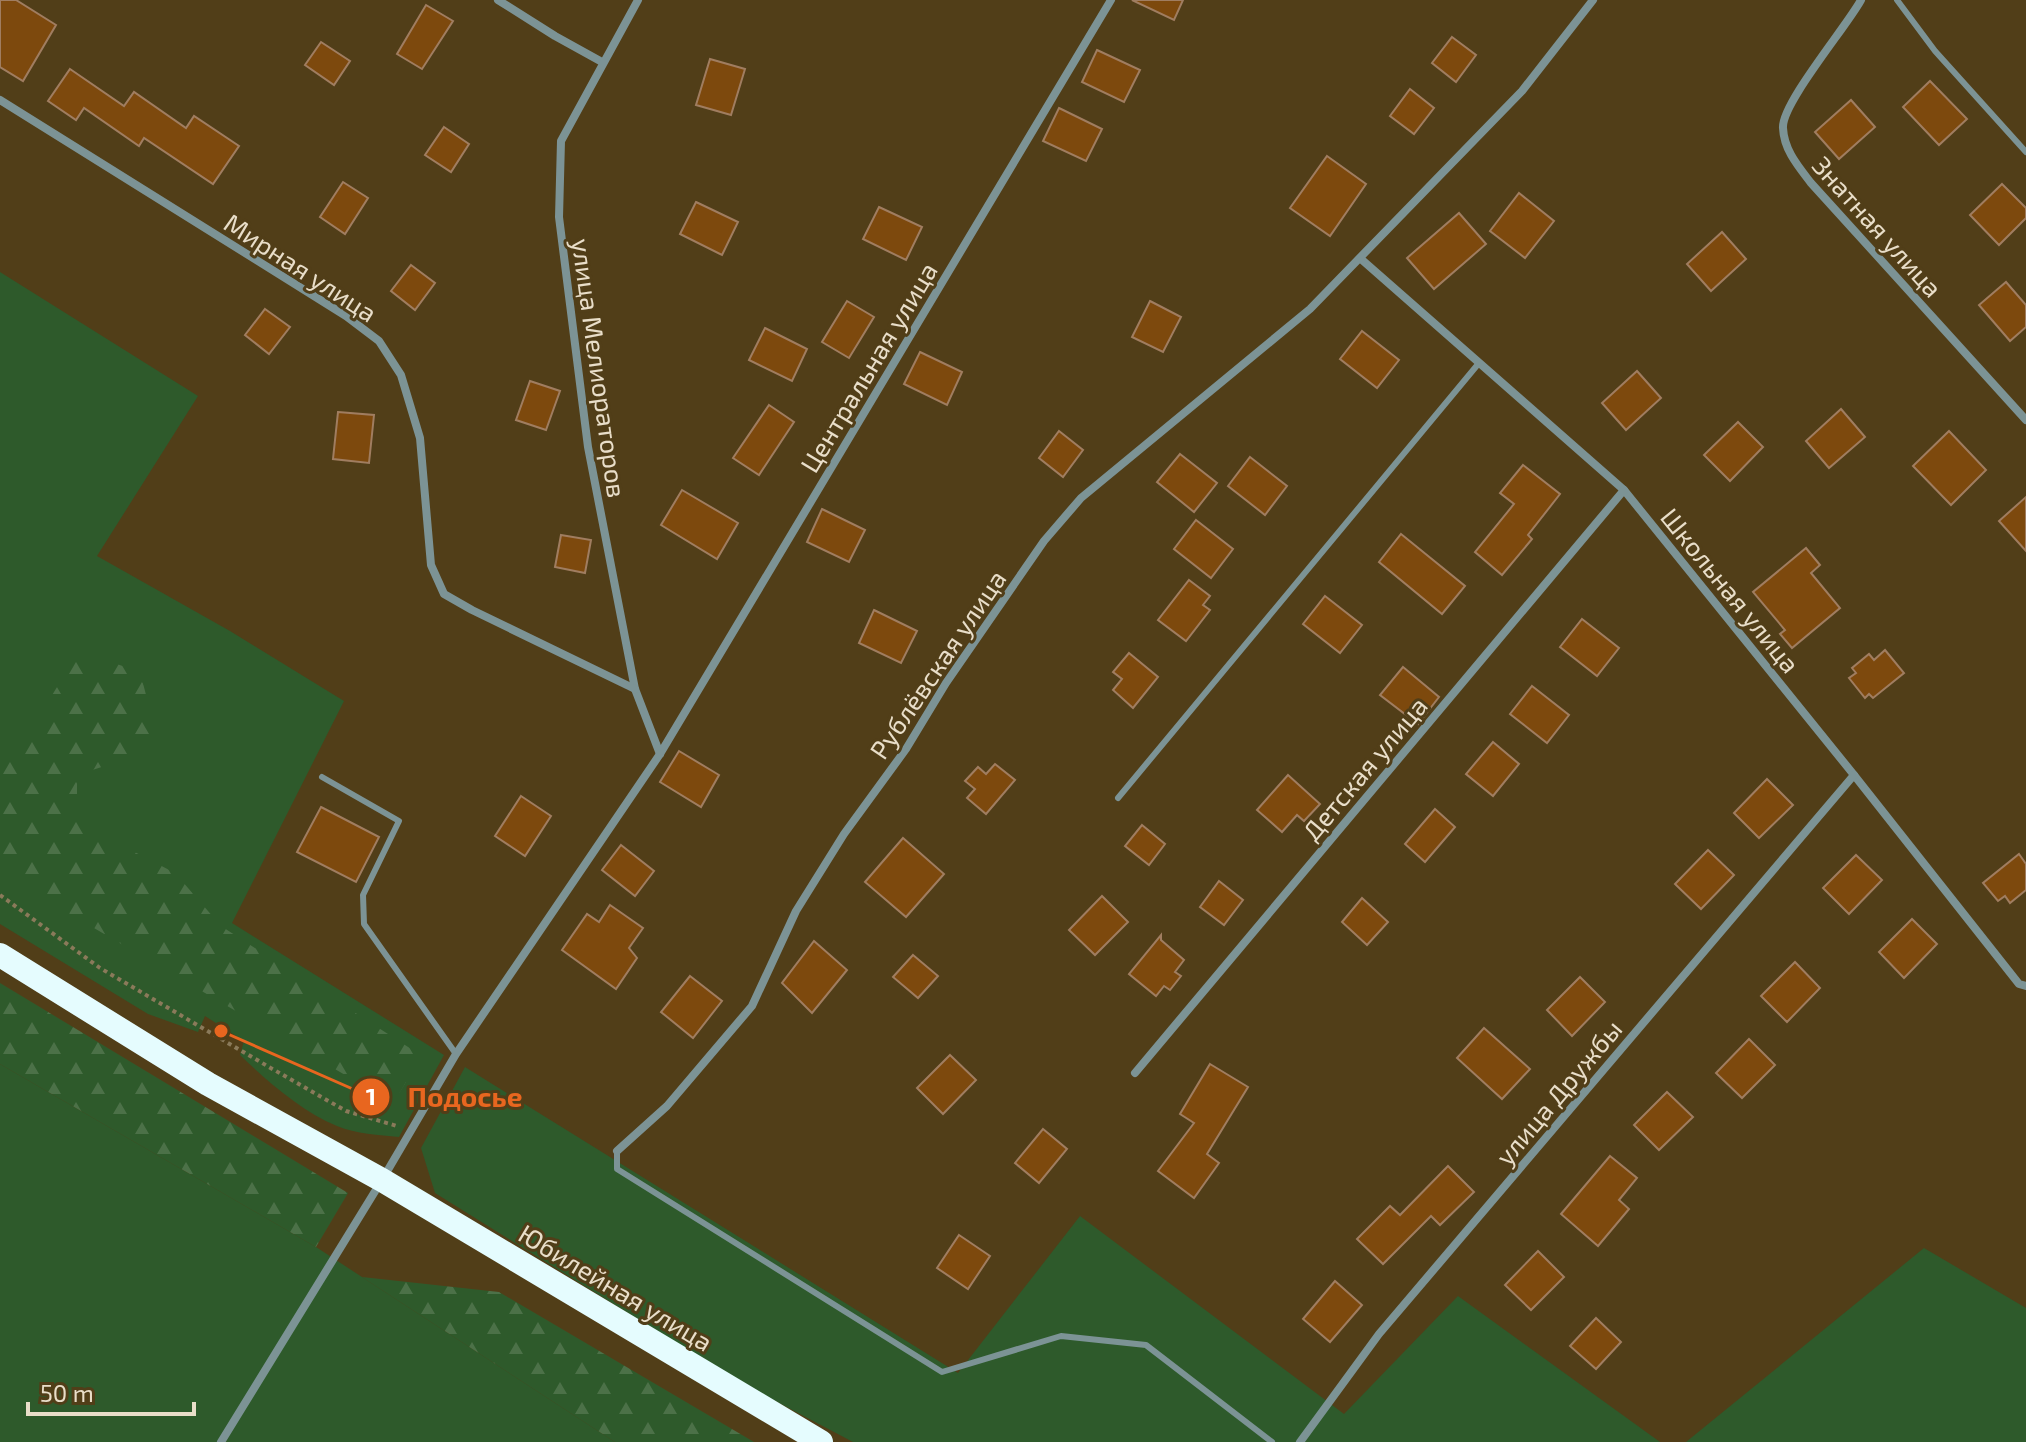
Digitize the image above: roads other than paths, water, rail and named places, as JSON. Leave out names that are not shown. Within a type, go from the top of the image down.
[{"type":"highway","name":"Юбилейная улица","points":[[0,955],[208,1084],[382,1180],[821,1442]]},
{"type":"street","points":[[498,0],[602,62]]},
{"type":"street","name":"улица Мелиораторов","points":[[638,0],[561,141],[559,217],[588,447],[635,689],[660,754]]},
{"type":"street","name":"Центральная улица","points":[[221,1442],[456,1054],[660,754],[1111,0]]},
{"type":"street","name":"Рублёвская улица","points":[[617,1151],[667,1106],[752,1006],[796,911],[844,834],[906,749],[946,683],[1044,541],[1081,498],[1300,318],[1361,259],[1522,91],[1593,0]]},
{"type":"street","name":"Знатная улица","points":[[1861,0],[1793,99],[1782,126],[1790,156],[2026,420]]},
{"type":"street","name":"Мирная улица","points":[[0,100],[346,316],[379,341],[401,375],[420,438],[431,565],[444,594],[635,689]]},
{"type":"street","name":"Школьная улица","points":[[1361,259],[1624,490],[2019,984],[2026,986]]},
{"type":"street","name":"Детская улица","points":[[1135,1073],[1624,490]]},
{"type":"street","name":"улица Дружбы","points":[[1300,1442],[1379,1334],[1854,775]]},
{"type":"lane","points":[[1897,0],[1935,51],[2026,152]]},
{"type":"lane","points":[[1118,798],[1479,363]]},
{"type":"lane","points":[[322,777],[399,821],[363,895],[364,924],[456,1054]]},
{"type":"lane","points":[[617,1151],[617,1169],[942,1372],[1061,1336],[1146,1345],[1272,1442]]},
{"type":"place","name":"Подосье","points":[[221,1031]]}]
